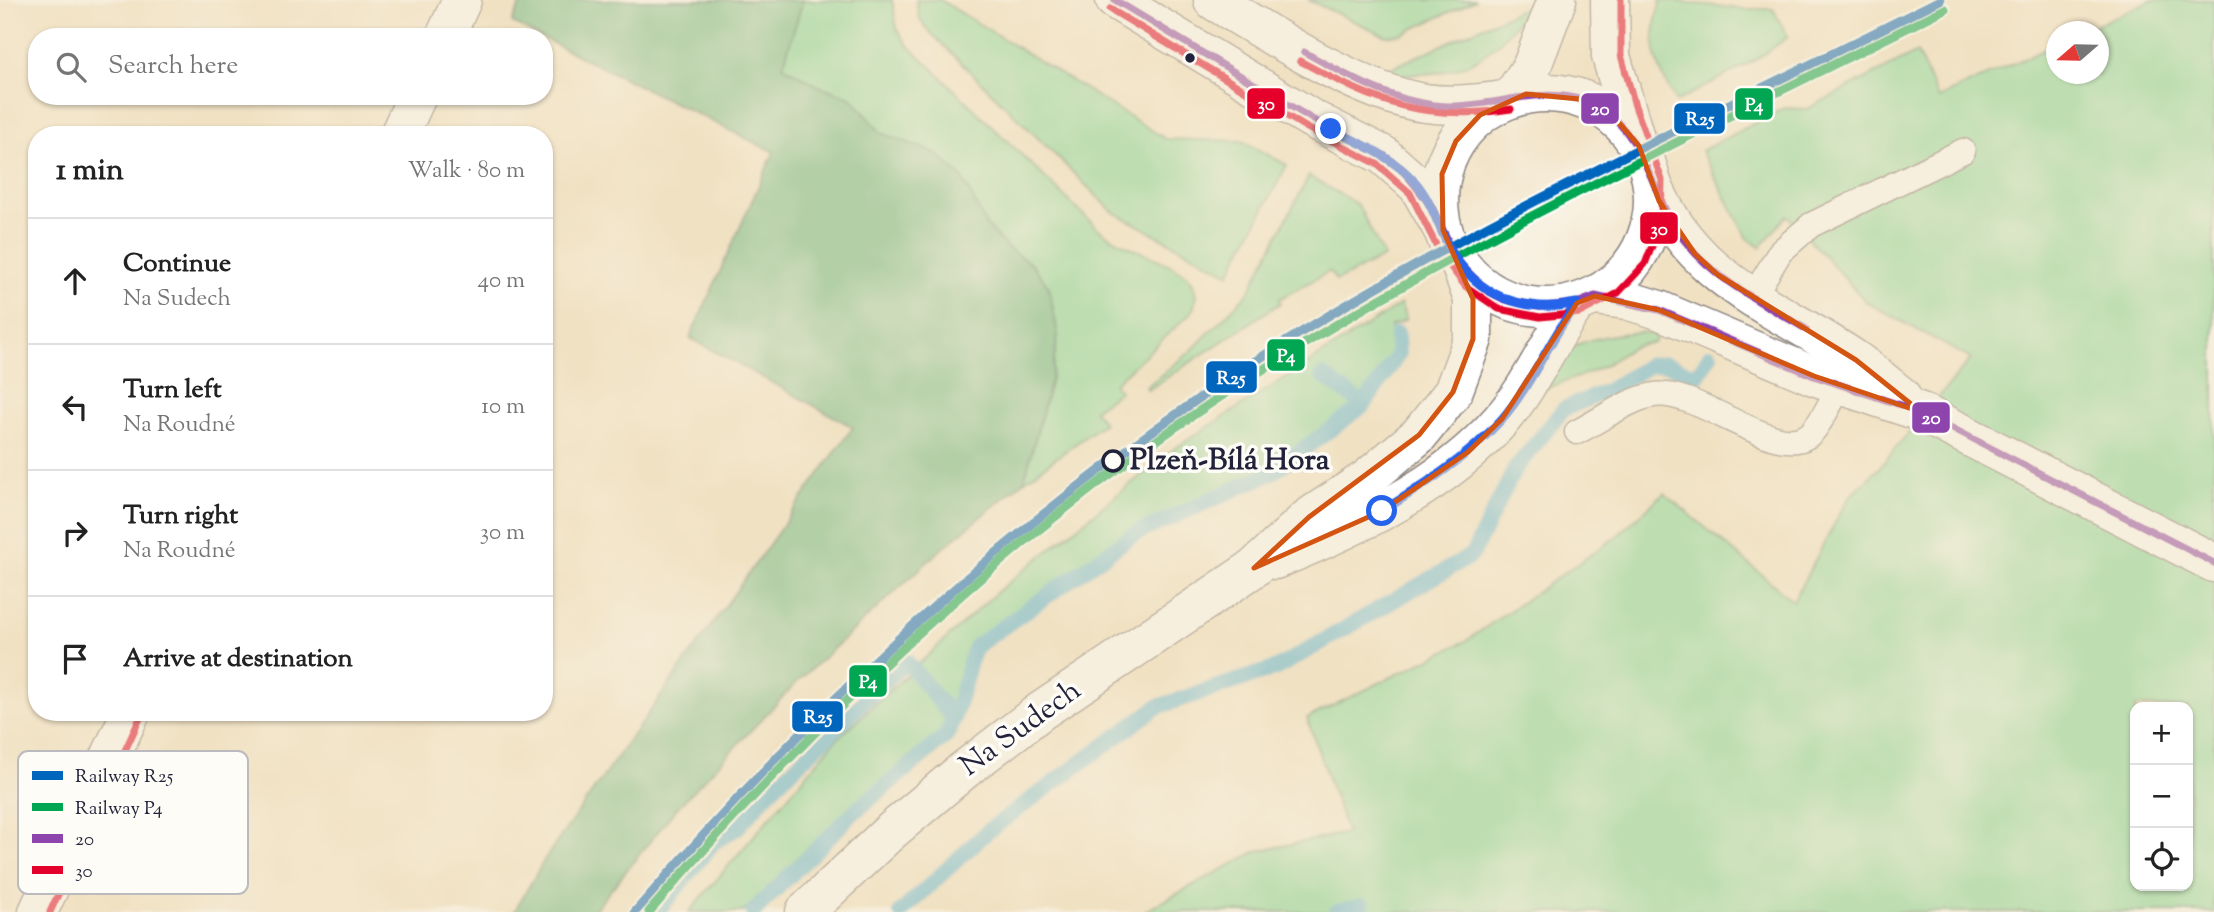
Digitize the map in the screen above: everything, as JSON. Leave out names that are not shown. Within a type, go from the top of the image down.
[{"type":"main road","points":[[449,28],[463,0]]},
{"type":"main road","points":[[1115,0],[1312,119],[1383,155],[1403,170],[1418,186],[1460,264],[1486,290],[1512,302],[1540,307],[1586,299],[1626,300],[1659,310],[1729,342],[1840,385],[1921,412],[2214,563]]},
{"type":"main road","points":[[1213,0],[1359,81],[1402,99],[1448,106],[1544,93],[1579,99],[1614,117],[1639,146]]},
{"type":"main road","points":[[1443,230],[1439,192],[1448,156],[1462,134],[1480,115],[1510,99],[1532,66],[1557,0]]},
{"type":"main road","points":[[1610,0],[1611,56],[1639,146],[1669,219],[1695,254],[1718,275],[1856,360],[1921,412]]},
{"type":"main road","points":[[403,126],[413,105]]},
{"type":"main road","points":[[1586,299],[1625,273],[1636,258],[1651,221],[1652,183]]},
{"type":"main road","name":"Na Sudech","points":[[805,912],[889,833],[1030,719],[1254,568],[1309,517],[1368,478],[1419,435],[1440,413],[1467,362],[1473,339],[1473,299],[1460,264]]},
{"type":"main road","name":"Na Sudech","points":[[1254,568],[1323,541],[1382,511],[1435,478],[1468,452],[1502,419],[1586,299]]},
{"type":"main road","points":[[113,751],[127,721]]},
{"type":"main road","points":[[38,912],[46,894]]},
{"type":"lane","points":[[1753,297],[1780,252],[1811,225],[1963,151]]},
{"type":"lane","points":[[1577,432],[1655,394],[1672,395],[1702,405],[1777,440],[1793,442],[1812,433],[1840,385]]},
{"type":"highlighted area","points":[[1526,94],[1579,99],[1614,117],[1639,146],[1659,201],[1695,254],[1718,275],[1856,360],[1921,412],[1814,376],[1659,310],[1595,296],[1577,303],[1502,419],[1468,452],[1382,511],[1254,568],[1309,517],[1419,435],[1453,392],[1473,339],[1473,299],[1443,230],[1442,174],[1456,141],[1480,115]]},
{"type":"green space","points":[[522,0],[803,0],[783,66],[819,86],[851,97],[881,133],[936,153],[962,177],[986,225],[1007,248],[1032,264],[1049,287],[1058,335],[1051,379],[1024,481],[938,552],[795,684],[676,809],[593,912],[514,912],[546,857],[853,427],[690,338],[774,152],[553,43],[553,28],[522,28],[512,23]]},
{"type":"green space","points":[[803,0],[892,0],[897,29],[908,45],[1094,225],[1117,240],[1178,270],[1194,285],[1195,299],[1191,313],[1114,384],[1120,391],[1094,410],[1104,423],[1024,481],[1051,379],[1058,335],[1032,264],[1007,248],[986,225],[962,178],[936,153],[881,133],[851,97],[819,86],[783,66]]},
{"type":"green space","points":[[916,0],[940,0],[1166,139],[1242,141],[1287,165],[1229,274],[1113,212],[926,28],[919,17]]},
{"type":"green space","points":[[1308,0],[1476,0],[1402,34],[1386,36]]},
{"type":"green space","points":[[1661,0],[1743,9],[1773,9],[1788,37],[1757,59],[1676,102],[1655,53],[1654,29]]},
{"type":"green space","points":[[2151,0],[2214,0],[2214,912],[1143,912],[1257,851],[1347,833],[1307,718],[1466,641],[1616,537],[1664,493],[1793,601],[1849,497],[1879,468],[1971,359],[1866,302],[1787,215],[1761,247],[1748,239],[1701,151],[1784,108],[1807,109],[1917,52],[1938,98],[2046,49],[2046,84],[2109,84],[2109,21],[2106,21]]},
{"type":"green space","points":[[1528,6],[1499,42],[1485,55],[1469,64],[1433,73],[1387,74],[1387,70]]},
{"type":"green space","points":[[1309,176],[1358,205],[1384,257],[1336,281],[1330,271],[1279,299],[1280,303],[1148,390],[1146,387],[1191,351],[1248,293]]},
{"type":"green space","points":[[1401,304],[1406,320],[1391,326],[1392,354],[1361,401],[1267,469],[1131,531],[971,643],[945,727],[933,741],[820,836],[743,912],[689,912],[835,741],[997,592],[1175,448]]},
{"type":"green space","points":[[1639,332],[1657,335],[1654,343],[1633,347],[1597,369],[1543,389],[1552,363],[1569,349],[1592,340]]},
{"type":"waterway","points":[[753,912],[852,814],[946,736],[975,647],[1133,535],[1271,473],[1364,405],[1398,355],[1397,334]]},
{"type":"waterway","points":[[901,912],[988,831],[1157,707],[1277,668],[1472,555],[1515,469],[1564,409],[1609,390],[1649,365],[1665,364],[1697,376],[1710,355]]},
{"type":"waterway","points":[[1323,376],[1364,405]]},
{"type":"waterway","points":[[657,912],[714,842],[737,828],[768,793],[906,661],[954,719]]},
{"type":"waterway","points":[[1336,912],[1362,906]]},
{"type":"rail line","name":"R25","points":[[635,912],[765,770],[902,636],[1046,512],[1201,397],[1289,340],[1471,235],[1940,0]]},
{"type":"rail line","name":"P4","points":[[649,912],[777,771],[913,638],[984,575],[1133,457],[1211,403],[1389,294],[1572,195],[1945,9]]},
{"type":"transit line","name":"20","points":[[1115,0],[1312,119],[1383,155],[1403,170],[1431,206],[1460,264],[1486,290],[1503,299],[1540,307],[1577,303],[1595,296],[1659,310],[1814,376],[1921,412],[2214,563]]},
{"type":"transit line","name":"30","points":[[1110,9],[1307,128],[1377,164],[1410,193],[1440,253],[1465,286],[1499,309],[1540,317],[1580,313],[1618,293],[1645,264],[1661,223],[1662,180],[1635,106],[1621,55],[1621,0]]},
{"type":"transit line","name":"20","points":[[1304,52],[1372,87],[1428,104],[1466,106],[1542,95],[1580,99],[1598,107],[1614,119],[1638,150],[1672,222],[1695,254],[1740,290],[1806,329]]},
{"type":"transit line","name":"30","points":[[1300,61],[1353,88],[1401,106],[1451,113],[1511,109]]},
{"type":"transit line","name":"30","points":[[125,751],[139,721]]},
{"type":"transit line","name":"30","points":[[50,912],[58,894]]},
{"type":"place","name":"Plzeň-Bílá Hora","points":[[1113,461]]},
{"type":"route","points":[[1331,129],[1383,155],[1403,170],[1431,206],[1449,247],[1460,264],[1486,290],[1521,305],[1559,307],[1577,303],[1502,419],[1468,452],[1435,478],[1382,511]]}]
